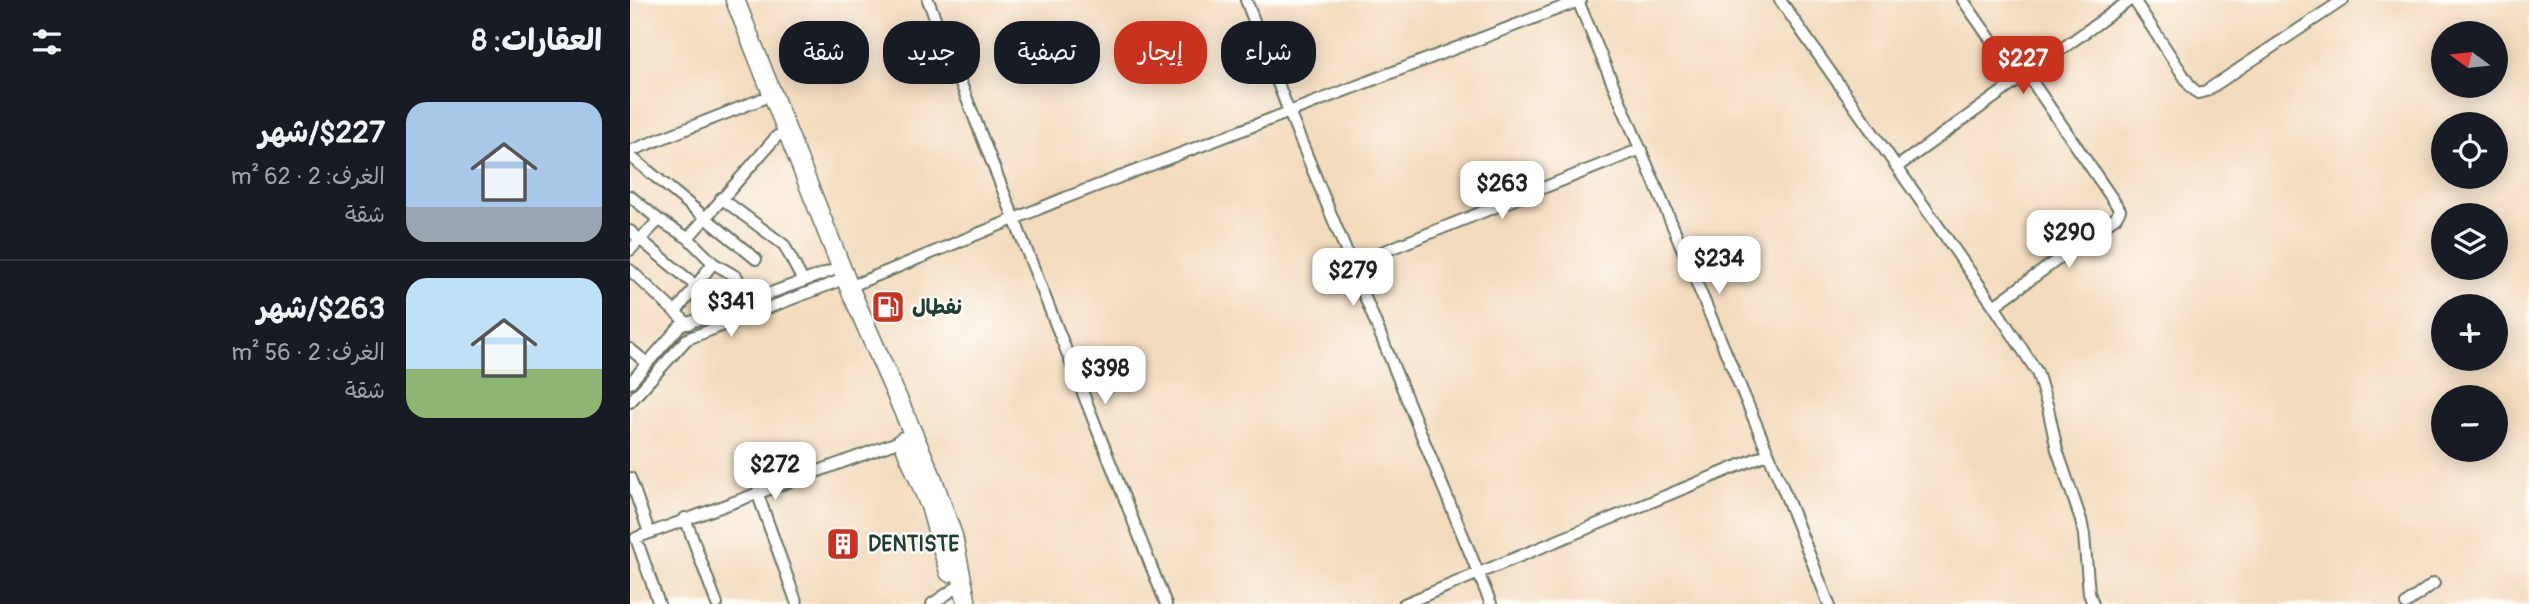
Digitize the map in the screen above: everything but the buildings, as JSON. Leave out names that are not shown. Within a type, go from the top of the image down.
[{"type":"main road","points":[[723,0],[930,506],[955,596]]},
{"type":"main road","points":[[735,0],[838,280],[932,477],[953,536],[967,604]]},
{"type":"street","points":[[928,0],[1166,604]]},
{"type":"street","points":[[1246,0],[1289,112],[1491,604]]},
{"type":"street","points":[[1780,0],[1994,306],[2037,372],[2057,450],[2081,520],[2089,593],[2093,604]]},
{"type":"street","points":[[1963,0],[2023,77],[2120,211],[2116,217],[1994,306]]},
{"type":"street","points":[[1897,167],[2132,0],[2191,87],[2198,93],[2206,92],[2343,0]]},
{"type":"street","points":[[630,402],[687,339],[838,280],[1014,219],[1580,1],[1829,604]]},
{"type":"street","points":[[756,259],[630,154],[762,99]]},
{"type":"street","points":[[688,238],[777,136]]},
{"type":"street","points":[[1352,264],[1641,149]]},
{"type":"street","points":[[630,196],[659,220],[688,238],[713,263],[737,277],[746,302]]},
{"type":"street","points":[[721,198],[784,245],[803,281]]},
{"type":"street","points":[[630,250],[659,220]]},
{"type":"street","points":[[630,231],[696,286]]},
{"type":"street","points":[[676,312],[713,263]]},
{"type":"street","points":[[630,270],[688,324]]},
{"type":"street","points":[[630,383],[680,326],[803,281],[838,280]]},
{"type":"street","points":[[630,349],[647,363]]},
{"type":"street","points":[[659,604],[636,538],[902,440]]},
{"type":"street","points":[[1404,604],[1767,454]]},
{"type":"street","points":[[630,478],[649,532]]},
{"type":"street","points":[[757,492],[797,604]]},
{"type":"street","points":[[685,518],[717,604]]},
{"type":"street","points":[[2406,604],[2434,583]]},
{"type":"street","points":[[932,604],[955,596]]},
{"type":"place","name":"نفطال","points":[[888,307]]},
{"type":"place","name":"DENTISTE","points":[[843,544]]}]
